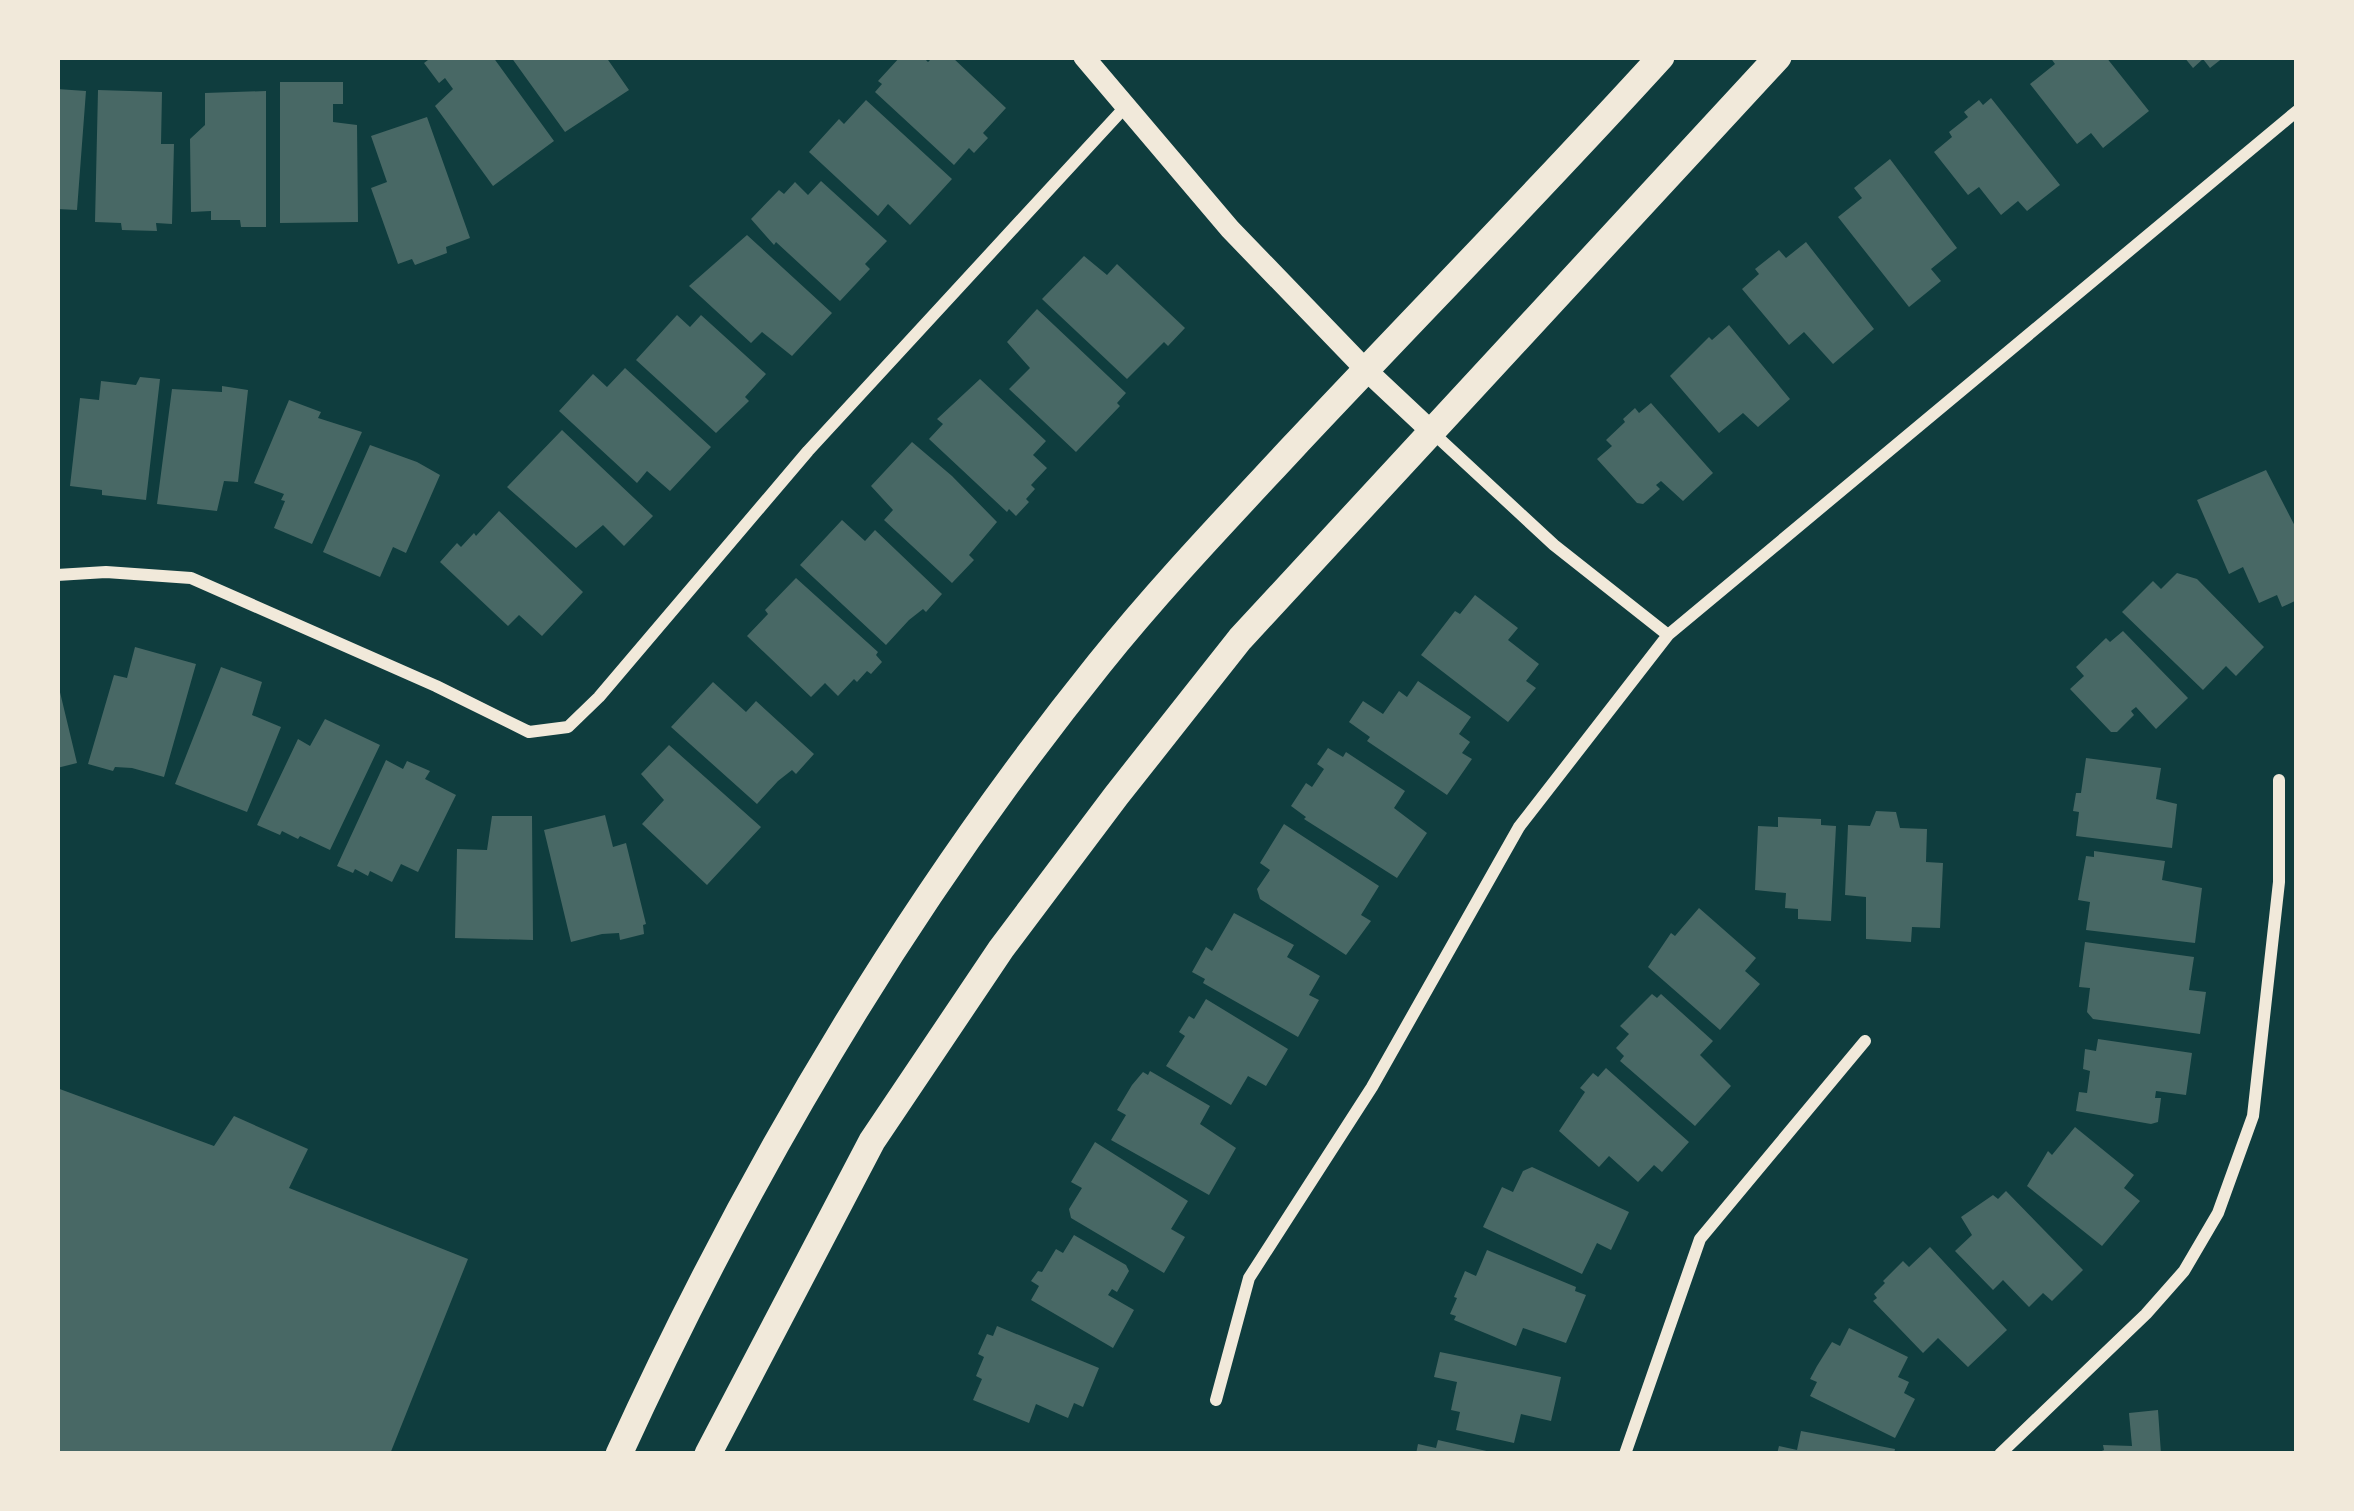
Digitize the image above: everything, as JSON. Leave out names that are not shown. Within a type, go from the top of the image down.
[{"type":"main road","points":[[619,1454],[691,1298],[856,1011],[950,865],[1100,663],[1189,559],[1661,57]]},
{"type":"main road","points":[[708,1454],[872,1141],[1001,949],[1240,639],[1778,57]]},
{"type":"street","points":[[1084,57],[1230,230],[1366,370],[1554,545],[1668,635]]},
{"type":"street","points":[[57,575],[106,572],[191,578],[529,732],[568,727],[599,697],[808,451],[1127,105]]},
{"type":"street","points":[[1216,1400],[1249,1278],[1372,1088],[1519,827],[1668,635],[2297,111]]},
{"type":"street","points":[[2000,1454],[2146,1314],[2184,1271],[2218,1213],[2253,1116],[2278,882],[2279,780]]},
{"type":"street","points":[[1625,1454],[1700,1239],[1864,1041]]},
{"type":"building","points":[[432,57],[493,57],[554,141],[493,186],[435,106],[453,89],[445,78],[439,83],[424,63]]},
{"type":"building","points":[[511,57],[606,57],[629,90],[565,132]]},
{"type":"building","points":[[900,57],[923,57],[928,62],[933,57],[952,57],[1006,108],[983,133],[988,138],[974,153],[969,148],[954,165],[875,92],[882,84],[878,81]]},
{"type":"building","points":[[2050,57],[2106,57],[2149,111],[2103,148],[2091,133],[2077,144],[2030,84],[2055,64]]},
{"type":"building","points":[[2184,57],[2224,57],[2210,68],[2203,59],[2193,68]]},
{"type":"building","points":[[280,82],[343,82],[343,104],[333,104],[333,122],[357,125],[358,222],[280,223]]},
{"type":"building","points":[[57,89],[86,91],[77,210],[57,209]]},
{"type":"building","points":[[98,90],[162,92],[161,144],[174,144],[172,224],[156,223],[157,231],[122,230],[121,223],[95,222]]},
{"type":"building","points":[[266,91],[266,227],[241,227],[240,220],[211,220],[211,211],[191,212],[190,139],[205,125],[205,93]]},
{"type":"building","points":[[1991,98],[2060,185],[2027,211],[2018,201],[2001,215],[1979,187],[1968,195],[1934,152],[1968,117],[1964,112],[1979,100],[1983,105]]},
{"type":"building","points":[[866,100],[952,179],[910,225],[888,204],[878,216],[809,152],[839,119],[844,124]]},
{"type":"building","points":[[427,117],[470,238],[415,265],[412,259],[398,264],[371,188],[387,182],[371,136]]},
{"type":"building","points":[[1890,159],[1957,248],[1931,269],[1941,281],[1909,307],[1838,217],[1862,198],[1854,188]]},
{"type":"building","points":[[821,181],[887,241],[865,264],[870,269],[840,301],[751,219],[779,190],[784,194],[795,182],[808,195]]},
{"type":"building","points":[[747,235],[832,313],[792,356],[762,332],[751,343],[689,286]]},
{"type":"building","points":[[1806,242],[1874,329],[1833,364],[1804,332],[1789,345],[1742,289],[1759,274],[1755,269],[1779,250],[1786,258]]},
{"type":"building","points":[[1084,256],[1107,275],[1117,264],[1185,328],[1127,379],[1042,299]]},
{"type":"building","points":[[1037,309],[1126,393],[1117,403],[1120,406],[1076,452],[1009,389],[1030,368],[1007,342]]},
{"type":"building","points":[[677,315],[690,327],[701,315],[766,374],[745,397],[749,401],[716,433],[636,360]]},
{"type":"building","points":[[1729,325],[1790,399],[1758,427],[1743,413],[1719,433],[1670,376],[1709,337],[1712,340]]},
{"type":"building","points":[[625,368],[711,447],[670,491],[647,471],[637,483],[559,411],[593,374],[607,387]]},
{"type":"building","points":[[140,377],[160,379],[146,500],[70,486],[80,398],[99,400],[101,381],[136,385]]},
{"type":"building","points":[[980,379],[1046,441],[1033,455],[1047,468],[1031,485],[1035,489],[1026,499],[1029,502],[1016,516],[929,439],[943,424],[937,419]]},
{"type":"building","points":[[222,386],[248,390],[238,482],[224,481],[217,511],[157,504],[172,389],[222,392]]},
{"type":"building","points":[[289,400],[321,412],[318,418],[362,432],[312,544],[274,528],[284,494],[254,483]]},
{"type":"building","points":[[1651,403],[1713,473],[1683,501],[1661,481],[1656,485],[1660,489],[1643,504],[1637,503],[1597,459],[1612,446],[1606,440],[1623,419]]},
{"type":"building","points":[[562,430],[653,516],[624,546],[603,525],[576,548],[507,487]]},
{"type":"building","points":[[912,442],[997,522],[969,555],[974,560],[952,583],[884,520],[893,510],[871,486]]},
{"type":"building","points":[[370,445],[440,475],[406,553],[393,547],[380,577],[323,552]]},
{"type":"building","points":[[2266,470],[2297,530],[2297,600],[2282,607],[2277,595],[2259,603],[2243,567],[2229,574],[2197,500]]},
{"type":"building","points":[[499,511],[583,592],[542,636],[519,615],[508,626],[440,562],[457,543],[461,547],[474,533],[476,536]]},
{"type":"building","points":[[842,520],[865,541],[875,530],[942,594],[886,645],[800,565]]},
{"type":"building","points":[[2177,573],[2197,579],[2264,647],[2236,676],[2226,666],[2203,690],[2122,612],[2153,581],[2161,589]]},
{"type":"building","points":[[796,578],[878,652],[882,662],[871,674],[867,671],[857,682],[854,679],[838,696],[825,683],[811,697],[747,636]]},
{"type":"building","points":[[1475,595],[1518,628],[1508,640],[1539,664],[1526,681],[1536,688],[1508,722],[1421,655],[1455,611],[1460,614]]},
{"type":"building","points":[[2123,631],[2188,698],[2156,729],[2136,707],[2117,732],[2111,732],[2070,689],[2084,676],[2076,667],[2106,638],[2110,642]]},
{"type":"building","points":[[135,647],[196,664],[164,777],[88,764],[114,675],[127,678]]},
{"type":"building","points":[[221,667],[262,682],[252,715],[281,727],[247,812],[175,784]]},
{"type":"building","points":[[1418,681],[1471,717],[1459,734],[1470,742],[1462,753],[1472,759],[1447,795],[1367,741],[1370,737],[1349,722],[1363,701],[1383,714],[1399,691],[1407,697]]},
{"type":"building","points":[[713,682],[746,712],[756,701],[814,754],[757,804],[671,727]]},
{"type":"building","points":[[57,689],[77,763],[57,768]]},
{"type":"building","points":[[325,719],[380,745],[330,850],[257,825],[298,739],[310,746]]},
{"type":"building","points":[[669,745],[761,827],[707,885],[642,824],[664,800],[641,774]]},
{"type":"building","points":[[1328,748],[1343,757],[1346,752],[1405,791],[1394,808],[1427,833],[1397,878],[1291,806],[1306,783],[1312,787],[1324,769],[1317,764]]},
{"type":"building","points":[[2086,758],[2161,768],[2156,799],[2177,804],[2172,848],[2076,836],[2079,812],[2073,811]]},
{"type":"building","points":[[386,760],[403,769],[407,761],[430,771],[425,779],[456,795],[418,872],[401,864],[392,882],[370,871],[368,876],[337,866]]},
{"type":"building","points":[[1876,811],[1896,812],[1900,828],[1927,829],[1926,862],[1943,863],[1940,928],[1912,927],[1911,942],[1866,939],[1866,897],[1845,895],[1848,825],[1870,826]]},
{"type":"building","points":[[605,815],[613,847],[626,843],[646,924],[644,934],[620,940],[619,933],[602,934],[571,942],[544,830]]},
{"type":"building","points":[[492,816],[532,816],[533,940],[455,938],[457,849],[487,850]]},
{"type":"building","points":[[1778,817],[1821,819],[1821,825],[1836,826],[1831,921],[1798,919],[1798,909],[1785,908],[1786,893],[1755,890],[1758,826],[1778,827]]},
{"type":"building","points":[[1284,824],[1379,886],[1361,915],[1371,921],[1346,955],[1260,899],[1257,889],[1270,870],[1260,863]]},
{"type":"building","points":[[2094,851],[2165,861],[2162,880],[2202,888],[2195,943],[2086,930],[2090,902],[2078,900],[2086,856],[2094,857]]},
{"type":"building","points":[[1699,908],[1756,958],[1745,971],[1760,984],[1720,1030],[1648,967],[1671,933],[1675,936]]},
{"type":"building","points":[[1234,913],[1294,945],[1287,957],[1320,976],[1309,995],[1319,1000],[1298,1037],[1203,983],[1205,979],[1192,972],[1206,947],[1212,951]]},
{"type":"building","points":[[2085,942],[2194,957],[2189,990],[2206,992],[2200,1034],[2093,1019],[2087,1012],[2090,988],[2079,987]]},
{"type":"building","points":[[1652,994],[1657,998],[1661,994],[1713,1041],[1700,1055],[1731,1086],[1695,1126],[1620,1061],[1624,1056],[1616,1048],[1629,1034],[1620,1026]]},
{"type":"building","points":[[1206,999],[1288,1049],[1266,1086],[1248,1076],[1231,1105],[1166,1066],[1185,1036],[1179,1032]]},
{"type":"building","points":[[2098,1039],[2192,1053],[2186,1095],[2156,1091],[2155,1098],[2161,1098],[2158,1122],[2151,1124],[2076,1111],[2079,1092],[2087,1093],[2090,1071],[2083,1069],[2085,1049],[2096,1051]]},
{"type":"building","points":[[1606,1068],[1689,1142],[1662,1172],[1654,1165],[1638,1182],[1609,1156],[1599,1167],[1559,1131],[1585,1092],[1580,1088],[1593,1073],[1598,1077]]},
{"type":"building","points":[[1150,1071],[1210,1106],[1200,1124],[1236,1148],[1209,1195],[1111,1140],[1126,1115],[1117,1110],[1143,1072],[1148,1075]]},
{"type":"building","points":[[57,1088],[214,1146],[234,1116],[308,1149],[289,1188],[468,1259],[390,1454],[57,1454]]},
{"type":"building","points":[[2075,1127],[2134,1175],[2124,1188],[2140,1201],[2102,1246],[2027,1186],[2048,1151],[2052,1155]]},
{"type":"building","points":[[1095,1142],[1188,1201],[1171,1229],[1185,1237],[1164,1273],[1071,1218],[1069,1209],[1082,1188],[1071,1182]]},
{"type":"building","points":[[1532,1167],[1629,1212],[1611,1250],[1597,1243],[1582,1274],[1483,1227],[1502,1187],[1513,1192],[1523,1171]]},
{"type":"building","points":[[2006,1191],[2083,1270],[2052,1301],[2043,1293],[2029,1307],[2003,1280],[1993,1290],[1955,1251],[1972,1235],[1961,1217]]},
{"type":"building","points":[[1074,1235],[1129,1271],[1117,1292],[1112,1289],[1108,1295],[1134,1310],[1113,1348],[1031,1300],[1039,1286],[1031,1281],[1056,1249],[1063,1253]]},
{"type":"building","points":[[1930,1247],[2007,1330],[1968,1367],[1938,1338],[1923,1353],[1873,1301],[1883,1281],[1903,1261],[1909,1267]]},
{"type":"building","points":[[1487,1250],[1586,1295],[1566,1343],[1523,1328],[1516,1346],[1454,1320],[1456,1316],[1450,1314],[1465,1271],[1476,1276]]},
{"type":"building","points":[[997,1326],[1099,1368],[1083,1407],[1074,1403],[1068,1418],[1036,1404],[1029,1423],[973,1400],[982,1379],[976,1376],[984,1357],[978,1354],[987,1334],[993,1336]]},
{"type":"building","points":[[1849,1328],[1908,1357],[1898,1377],[1909,1382],[1904,1393],[1915,1399],[1895,1438],[1810,1396],[1817,1382],[1810,1379],[1817,1366],[1832,1342],[1840,1346]]},
{"type":"building","points":[[1440,1352],[1561,1377],[1551,1421],[1521,1414],[1514,1443],[1456,1430],[1460,1412],[1451,1410],[1457,1382],[1434,1377]]},
{"type":"building","points":[[2158,1410],[2161,1454],[2095,1454],[2104,1450],[2103,1445],[2132,1446],[2129,1413]]},
{"type":"building","points":[[1801,1431],[1895,1449],[1894,1454],[1777,1454],[1779,1446],[1797,1450]]},
{"type":"building","points":[[1438,1440],[1491,1452],[1416,1454],[1418,1444],[1436,1448]]}]
